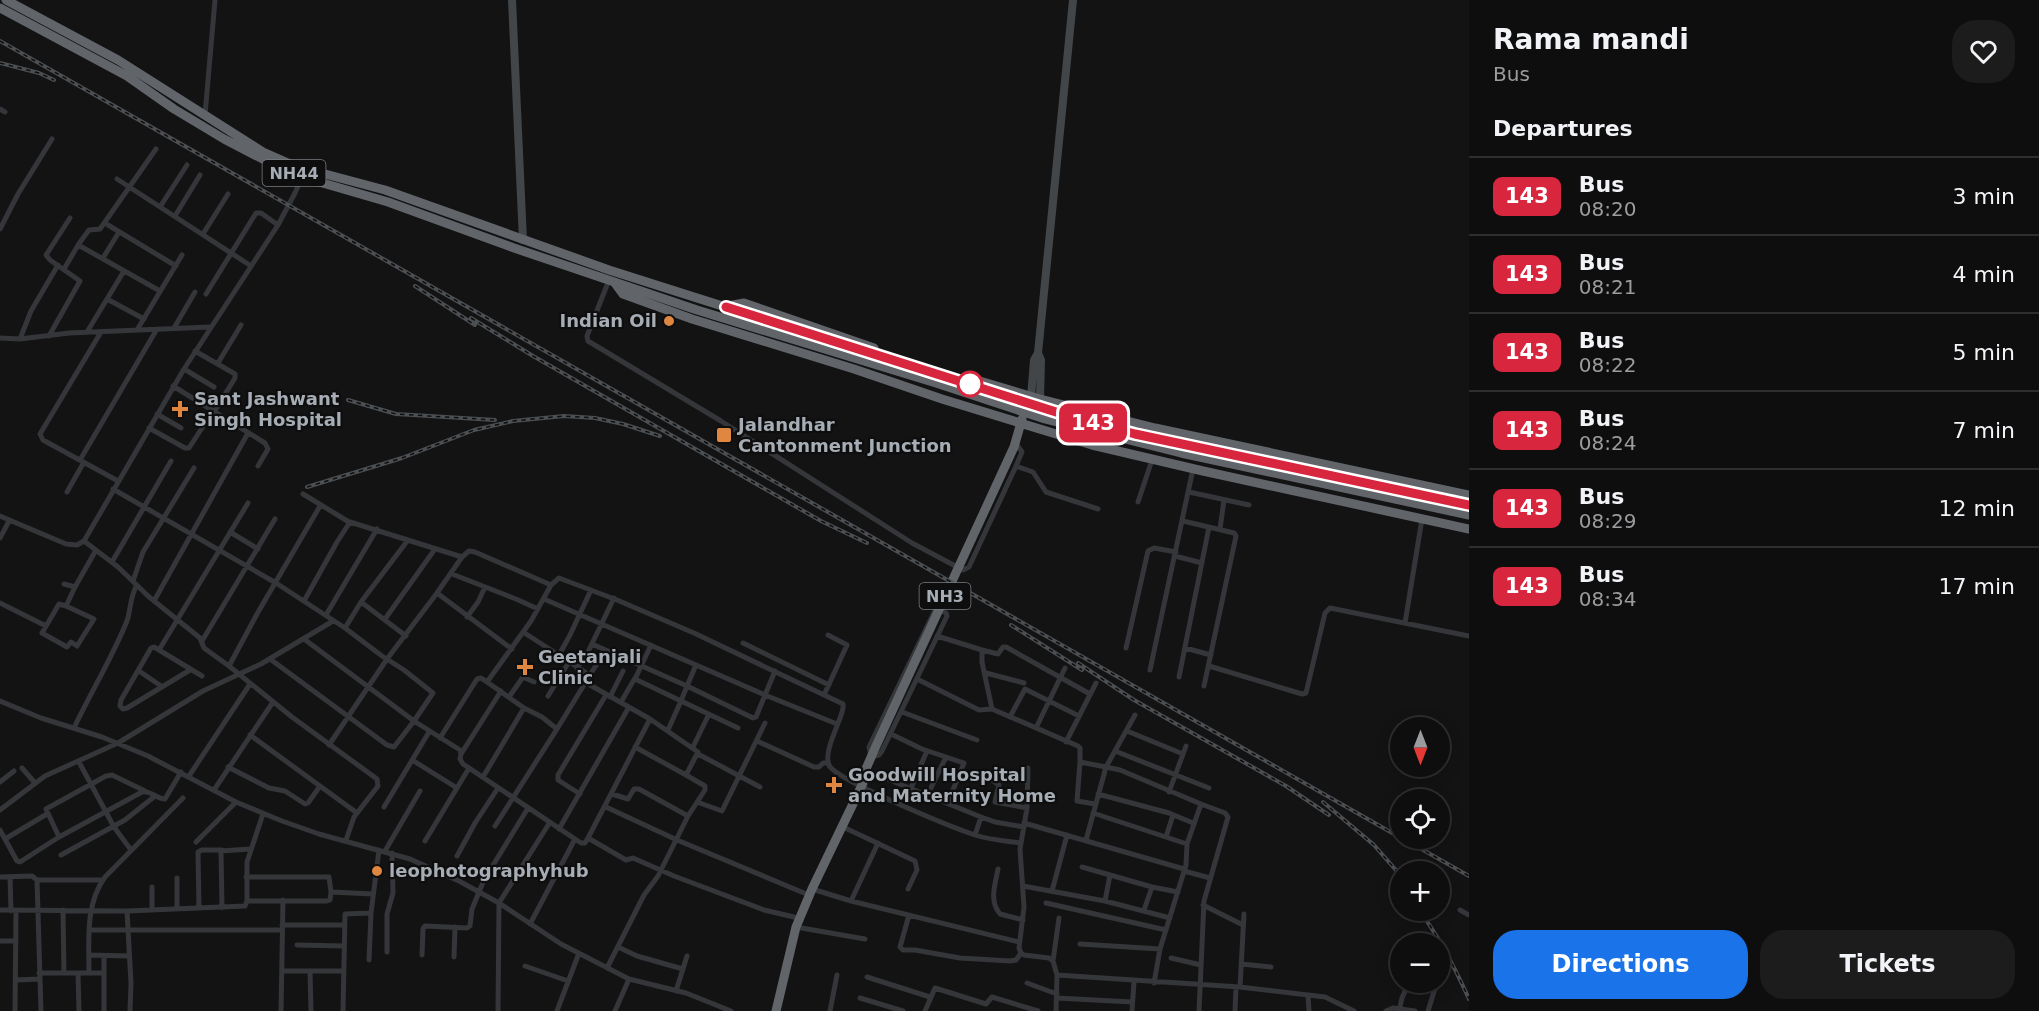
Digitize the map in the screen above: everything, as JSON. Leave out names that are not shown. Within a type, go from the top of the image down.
[{"type":"highway","name":"NH44","points":[[6,0],[118,60],[263,152],[295,166],[385,190],[609,270],[1075,418],[1135,434],[1469,505]]},
{"type":"highway","name":"NH44","points":[[0,8],[127,76],[200,126],[302,177],[388,202],[611,281],[1045,419],[1181,453],[1469,515]]},
{"type":"highway","points":[[611,281],[623,294],[692,319],[1057,435],[1152,460],[1469,529]]},
{"type":"highway","points":[[726,307],[744,303],[908,359],[1035,398],[1155,428],[1469,495]]},
{"type":"highway","points":[[998,417],[1007,401],[1005,392],[999,387]]},
{"type":"highway","name":"NH3","points":[[769,1011],[786,939],[794,917],[842,826],[871,757],[1015,441],[1029,426],[1035,398]]},
{"type":"highway","points":[[1057,435],[1053,429],[1053,415],[1057,408],[1064,405]]},
{"type":"highway","points":[[998,417],[1015,441]]},
{"type":"highway","points":[[1358,505],[1393,500]]},
{"type":"highway","name":"NH3","points":[[776,1011],[796,927],[808,891],[861,780]]},
{"type":"street","points":[[200,126],[205,116],[215,0]]},
{"type":"street","points":[[512,0],[523,240]]},
{"type":"street","points":[[1035,398],[1035,360],[1038,353],[1073,0]]},
{"type":"street","points":[[0,229],[51,139]]},
{"type":"street","points":[[20,339],[31,311],[61,267],[89,230],[99,230],[156,149]]},
{"type":"street","points":[[160,207],[187,165]]},
{"type":"street","points":[[175,216],[200,175]]},
{"type":"street","points":[[0,516],[66,544],[77,545],[84,541],[173,386],[278,225],[302,177]]},
{"type":"street","points":[[117,179],[251,266]]},
{"type":"street","points":[[202,234],[228,194]]},
{"type":"street","points":[[206,294],[256,213],[261,213],[278,225]]},
{"type":"street","points":[[49,336],[80,281],[46,255],[70,218]]},
{"type":"street","points":[[108,225],[176,266]]},
{"type":"street","points":[[103,258],[119,232]]},
{"type":"street","points":[[78,245],[160,291]]},
{"type":"street","points":[[137,330],[182,255]]},
{"type":"street","points":[[87,332],[124,271]]},
{"type":"street","points":[[611,281],[587,336],[588,341],[721,421],[912,543],[963,570],[969,567],[1022,452],[1015,441]]},
{"type":"street","points":[[174,328],[195,292]]},
{"type":"street","points":[[107,299],[144,319]]},
{"type":"street","points":[[218,363],[241,325]]},
{"type":"street","points":[[0,338],[20,339],[87,332],[210,327]]},
{"type":"street","points":[[67,492],[82,461],[157,329]]},
{"type":"street","points":[[101,332],[40,432],[43,440],[118,481]]},
{"type":"street","points":[[149,428],[189,448],[236,376],[234,372],[195,351]]},
{"type":"street","points":[[184,369],[214,387]]},
{"type":"street","points":[[173,386],[265,443],[268,447],[258,466]]},
{"type":"street","points":[[157,414],[181,428]]},
{"type":"street","points":[[154,601],[248,433]]},
{"type":"street","points":[[1138,502],[1152,460]]},
{"type":"street","points":[[112,562],[171,461]]},
{"type":"street","points":[[1016,466],[1033,472],[1046,492],[1098,509]]},
{"type":"street","points":[[74,728],[119,640],[129,614],[139,560],[194,468]]},
{"type":"street","points":[[1150,670],[1193,469]]},
{"type":"street","points":[[113,489],[276,583],[326,615],[432,692],[432,696],[393,748],[270,659]]},
{"type":"street","points":[[1189,492],[1249,505]]},
{"type":"street","points":[[303,494],[349,522],[462,557]]},
{"type":"street","points":[[1220,529],[1224,501]]},
{"type":"street","points":[[159,650],[248,503]]},
{"type":"street","points":[[229,666],[320,506]]},
{"type":"street","points":[[202,641],[275,519]]},
{"type":"street","points":[[1405,623],[1422,519]]},
{"type":"street","points":[[1183,520],[1234,533],[1236,536],[1204,686]]},
{"type":"street","points":[[0,538],[9,521]]},
{"type":"street","points":[[304,601],[349,522]]},
{"type":"street","points":[[1179,677],[1209,527]]},
{"type":"street","points":[[326,615],[377,529]]},
{"type":"street","points":[[230,532],[258,549]]},
{"type":"street","points":[[345,628],[361,602],[408,540]]},
{"type":"street","points":[[84,541],[178,619],[202,641],[203,647],[378,780],[378,786],[357,813],[346,840]]},
{"type":"street","points":[[1126,648],[1148,551],[1154,548],[1202,563]]},
{"type":"street","points":[[385,618],[435,549]]},
{"type":"street","points":[[66,606],[96,550]]},
{"type":"street","points":[[329,745],[387,659],[452,574],[462,557],[469,551],[551,585]]},
{"type":"street","points":[[452,574],[538,609]]},
{"type":"street","points":[[487,682],[512,649],[557,578],[614,598],[694,633],[843,704],[844,709],[831,738],[828,763],[831,768],[975,835],[1021,843]]},
{"type":"street","points":[[64,584],[75,587]]},
{"type":"street","points":[[467,617],[485,587]]},
{"type":"street","points":[[559,655],[591,590]]},
{"type":"street","points":[[437,593],[512,649]]},
{"type":"street","points":[[577,668],[592,644],[614,598]]},
{"type":"street","points":[[544,599],[765,695],[837,723]]},
{"type":"street","points":[[361,602],[406,636]]},
{"type":"street","points":[[0,603],[46,626]]},
{"type":"street","points":[[59,604],[66,606],[94,619],[77,646],[72,642],[67,647],[42,633],[59,604]]},
{"type":"street","points":[[936,608],[947,615],[937,636],[881,753],[871,757],[869,747],[936,608]]},
{"type":"street","points":[[1209,666],[1302,694],[1307,691],[1324,613],[1327,609],[1469,636]]},
{"type":"street","points":[[0,800],[3,808],[52,773],[118,743],[203,691],[270,659],[333,621]]},
{"type":"street","points":[[523,632],[585,673],[590,685],[668,730],[693,747],[698,754],[760,787]]},
{"type":"street","points":[[824,695],[847,645],[828,635]]},
{"type":"street","points":[[937,636],[999,654],[1003,647],[1006,647],[1090,694]]},
{"type":"street","points":[[304,639],[429,732],[459,750],[461,754]]},
{"type":"street","points":[[743,643],[829,685]]},
{"type":"street","points":[[592,644],[753,718],[757,716],[774,671]]},
{"type":"street","points":[[621,702],[651,645]]},
{"type":"street","points":[[189,670],[127,708],[121,708],[120,700],[151,648],[154,647],[202,676]]},
{"type":"street","points":[[1185,648],[1211,655]]},
{"type":"street","points":[[982,650],[982,662],[992,709]]},
{"type":"street","points":[[548,696],[569,662]]},
{"type":"street","points":[[495,826],[598,662]]},
{"type":"street","points":[[668,730],[696,665]]},
{"type":"street","points":[[1036,728],[1065,668]]},
{"type":"street","points":[[139,671],[161,686]]},
{"type":"street","points":[[580,794],[558,780],[558,775],[623,671]]},
{"type":"street","points":[[800,683],[805,673]]},
{"type":"street","points":[[986,673],[1024,683]]},
{"type":"street","points":[[509,697],[523,677],[534,682]]},
{"type":"street","points":[[440,738],[477,679],[481,678],[557,729]]},
{"type":"street","points":[[635,678],[738,728]]},
{"type":"street","points":[[917,679],[979,710],[992,709],[1079,747],[1077,801],[1095,804]]},
{"type":"street","points":[[189,776],[250,684]]},
{"type":"street","points":[[1066,742],[1096,684]]},
{"type":"street","points":[[1010,717],[1025,689],[1079,716]]},
{"type":"street","points":[[501,691],[461,754],[461,762],[574,839],[584,843],[606,807],[650,719]]},
{"type":"street","points":[[0,701],[50,722],[118,743],[181,772],[262,814],[305,830],[392,853],[459,881],[579,953],[629,980],[701,998],[731,1011]]},
{"type":"street","points":[[214,790],[273,702]]},
{"type":"street","points":[[559,829],[629,707]]},
{"type":"street","points":[[483,777],[525,708]]},
{"type":"street","points":[[902,712],[977,740]]},
{"type":"street","points":[[693,747],[709,714]]},
{"type":"street","points":[[1086,840],[1106,767],[1134,715]]},
{"type":"street","points":[[697,801],[722,811],[765,723]]},
{"type":"street","points":[[1127,731],[1183,753]]},
{"type":"street","points":[[384,807],[429,732]]},
{"type":"street","points":[[891,734],[927,751],[964,764],[948,802]]},
{"type":"street","points":[[250,735],[357,813]]},
{"type":"street","points":[[757,741],[814,767],[828,763]]},
{"type":"street","points":[[1168,792],[1186,746]]},
{"type":"street","points":[[608,968],[644,895],[661,870],[688,816],[706,787],[635,747]]},
{"type":"street","points":[[911,788],[927,751]]},
{"type":"street","points":[[1115,751],[1209,788]]},
{"type":"street","points":[[686,775],[698,754]]},
{"type":"street","points":[[928,794],[946,757]]},
{"type":"street","points":[[412,760],[457,788]]},
{"type":"street","points":[[79,762],[114,827],[131,850]]},
{"type":"street","points":[[1080,762],[1120,770],[1168,792],[1225,813],[1228,817],[1203,905],[1200,1011]]},
{"type":"street","points":[[228,767],[270,788],[285,791],[305,804],[320,786]]},
{"type":"street","points":[[22,768],[35,783]]},
{"type":"street","points":[[425,841],[469,768]]},
{"type":"street","points":[[909,915],[900,947],[903,950],[921,950],[960,958],[1016,960],[1021,953],[1019,942],[1023,920],[1023,886],[1021,843],[1027,808],[1028,768]]},
{"type":"street","points":[[0,782],[14,771]]},
{"type":"street","points":[[166,798],[181,772]]},
{"type":"street","points":[[983,774],[999,785],[995,802],[1027,808]]},
{"type":"street","points":[[59,837],[47,814],[47,808],[110,775],[163,800],[166,798],[176,805]]},
{"type":"street","points":[[861,780],[911,788],[995,822],[1024,825],[1067,835],[1210,878]]},
{"type":"street","points":[[457,856],[498,788]]},
{"type":"street","points":[[612,794],[626,799],[634,789],[639,789],[688,816]]},
{"type":"street","points":[[0,831],[17,861],[20,862],[59,837],[145,791]]},
{"type":"street","points":[[369,960],[373,894],[382,850],[420,791]]},
{"type":"street","points":[[1098,794],[1194,823]]},
{"type":"street","points":[[61,855],[114,827],[155,796]]},
{"type":"street","points":[[89,973],[90,910],[103,880],[183,798]]},
{"type":"street","points":[[196,842],[236,802]]},
{"type":"street","points":[[1154,982],[1160,949],[1184,870],[1187,844],[1201,804]]},
{"type":"street","points":[[606,807],[677,840],[808,891],[1019,942]]},
{"type":"street","points":[[422,956],[423,928],[427,926],[467,928],[470,926],[472,909],[489,871],[528,808]]},
{"type":"street","points":[[1092,813],[1187,844]]},
{"type":"street","points":[[5,839],[47,814]]},
{"type":"street","points":[[0,910],[127,911],[245,906],[250,849],[262,814]]},
{"type":"street","points":[[1166,837],[1173,815]]},
{"type":"street","points":[[975,835],[981,817]]},
{"type":"street","points":[[498,1011],[499,903],[550,822]]},
{"type":"street","points":[[842,826],[915,861],[917,870],[908,889]]},
{"type":"street","points":[[1052,891],[1067,835]]},
{"type":"street","points":[[588,838],[626,860],[633,858],[764,910],[794,917]]},
{"type":"street","points":[[530,924],[574,839]]},
{"type":"street","points":[[851,901],[878,843]]},
{"type":"street","points":[[199,908],[198,852],[250,849]]},
{"type":"street","points":[[222,850],[222,908]]},
{"type":"street","points":[[387,952],[387,914],[393,893],[392,853]]},
{"type":"street","points":[[1082,867],[1178,892]]},
{"type":"street","points":[[998,869],[993,892],[995,908],[1003,916],[1023,920]]},
{"type":"street","points":[[1105,901],[1110,874]]},
{"type":"street","points":[[0,877],[32,876],[37,880],[103,880]]},
{"type":"street","points":[[246,876],[329,877],[331,892],[329,901],[247,901]]},
{"type":"street","points":[[10,877],[16,941],[15,1011]]},
{"type":"street","points":[[177,878],[177,909]]},
{"type":"street","points":[[37,880],[41,1011]]},
{"type":"street","points":[[1023,886],[1105,901],[1170,918]]},
{"type":"street","points":[[152,887],[152,910]]},
{"type":"street","points":[[1144,910],[1152,887]]},
{"type":"street","points":[[331,892],[373,894]]},
{"type":"street","points":[[281,1011],[283,900]]},
{"type":"street","points":[[1046,903],[1166,930]]},
{"type":"street","points":[[1203,905],[1243,925]]},
{"type":"street","points":[[63,910],[64,973]]},
{"type":"street","points":[[1460,910],[1469,915]]},
{"type":"street","points":[[127,911],[131,983],[130,1011]]},
{"type":"street","points":[[343,1011],[346,913],[371,913]]},
{"type":"street","points":[[1235,1011],[1244,914]]},
{"type":"street","points":[[1056,1011],[1057,975],[1053,961],[1059,918]]},
{"type":"street","points":[[90,930],[344,925]]},
{"type":"street","points":[[454,957],[455,927]]},
{"type":"street","points":[[796,927],[865,939]]},
{"type":"street","points":[[0,941],[16,941]]},
{"type":"street","points":[[1080,944],[1160,949]]},
{"type":"street","points":[[297,945],[344,946]]},
{"type":"street","points":[[618,947],[643,958],[683,969]]},
{"type":"street","points":[[557,1011],[579,953]]},
{"type":"street","points":[[1021,953],[1050,958],[1053,961]]},
{"type":"street","points":[[89,955],[129,956]]},
{"type":"street","points":[[104,956],[104,1011]]},
{"type":"street","points":[[676,991],[687,956]]},
{"type":"street","points":[[1172,958],[1201,965]]},
{"type":"street","points":[[1241,964],[1271,967]]},
{"type":"street","points":[[525,966],[568,981]]},
{"type":"street","points":[[282,971],[343,970]]},
{"type":"street","points":[[310,972],[311,1011]]},
{"type":"street","points":[[16,980],[64,973],[104,973]]},
{"type":"street","points":[[78,973],[79,1011]]},
{"type":"street","points":[[830,1011],[837,975]]},
{"type":"street","points":[[1057,975],[1134,982],[1238,987],[1328,997],[1354,1011]]},
{"type":"street","points":[[867,977],[930,997]]},
{"type":"street","points":[[615,1011],[629,980]]},
{"type":"street","points":[[1132,1011],[1134,982]]},
{"type":"street","points":[[1027,983],[1057,996],[1132,1002]]},
{"type":"street","points":[[925,1011],[934,988],[986,1004],[992,997],[1038,1011]]},
{"type":"street","points":[[1399,1010],[1404,993]]},
{"type":"street","points":[[1428,1011],[1434,993]]},
{"type":"street","points":[[1308,995],[1309,1011]]},
{"type":"street","points":[[860,998],[903,1011]]},
{"type":"street","points":[[1386,1011],[1393,1008],[1415,1011]]},
{"type":"railway","points":[[0,41],[1390,832]]},
{"type":"railway","points":[[0,63],[39,73],[54,80]]},
{"type":"railway","points":[[415,286],[475,325]]},
{"type":"railway","points":[[471,318],[821,521],[867,543]]},
{"type":"railway","points":[[348,400],[396,414],[495,420]]},
{"type":"railway","points":[[307,487],[402,458],[474,430],[513,421],[564,416],[595,418],[660,436]]},
{"type":"railway","points":[[1011,625],[1082,670]]},
{"type":"railway","points":[[1078,663],[1134,700],[1286,786],[1329,815]]},
{"type":"railway","points":[[1323,802],[1374,845],[1390,863]]},
{"type":"railway","points":[[1421,849],[1469,876]]},
{"type":"railway","points":[[1427,921],[1447,953],[1469,999]]},
{"type":"bus line","name":"143","points":[[726,307],[1075,418],[1135,434],[1469,505]]},
{"type":"place","name":"Indian Oil","points":[[669,321]]},
{"type":"place","name":"Sant Jashwant Singh Hospital","points":[[180,409]]},
{"type":"place","name":"Jalandhar Cantonment Junction","points":[[724,435]]},
{"type":"place","name":"Geetanjali Clinic","points":[[525,667]]},
{"type":"place","name":"Goodwill Hospital and Maternity Home","points":[[834,785]]},
{"type":"place","name":"leophotographyhub","points":[[377,871]]}]
